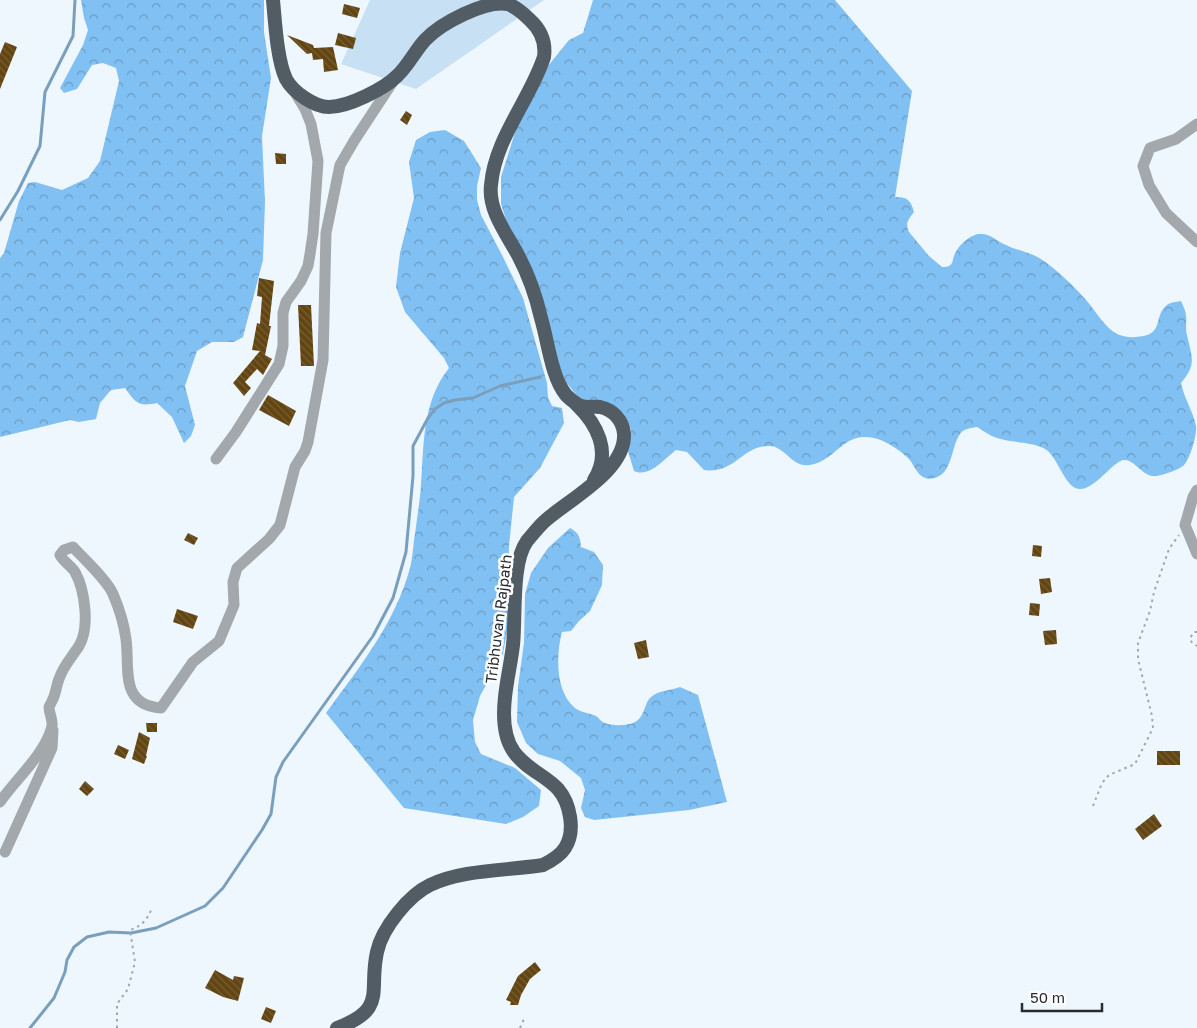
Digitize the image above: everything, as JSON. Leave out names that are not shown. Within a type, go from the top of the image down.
[{"type":"highway","points":[[273,0],[275,23],[285,77],[291,86],[310,101],[327,107],[342,105],[366,97],[397,77],[425,40],[441,25],[468,9],[490,2],[501,1],[508,4],[536,26],[544,40],[545,51],[542,62],[504,140],[495,163],[491,185],[492,204],[530,282],[562,389],[589,417],[595,426],[600,442],[600,467],[590,486]]},
{"type":"highway","name":"Tribhuvan Rajpath","points":[[337,1028],[356,1021],[368,1009],[374,993],[376,956],[380,940],[392,922],[419,892],[432,884],[452,877],[543,865],[553,860],[566,846],[570,826],[566,802],[555,787],[526,765],[513,751],[507,736],[504,703],[513,645],[517,570],[521,552],[528,540],[544,521],[598,480],[620,455],[623,447],[623,431],[620,421],[611,412],[600,408],[583,407],[576,403]]},
{"type":"street","points":[[5,852],[52,748],[52,726],[49,707],[59,677],[84,636],[83,596],[74,570],[60,555],[64,550],[73,547],[112,592],[126,639],[128,681],[131,692],[137,700],[151,707],[161,708],[193,662],[219,641],[234,605],[233,582],[237,568],[269,540],[280,525],[295,467],[305,451],[323,360],[326,233],[340,165],[397,77]]},
{"type":"street","points":[[216,459],[240,426],[279,364],[283,346],[283,313],[286,302],[301,281],[308,266],[313,234],[318,161],[311,124],[305,109],[291,86]]},
{"type":"street","points":[[1197,124],[1176,139],[1150,148],[1143,166],[1149,185],[1166,213],[1197,242]]},
{"type":"street","points":[[313,234],[320,237],[326,233]]},
{"type":"street","points":[[1197,490],[1193,497],[1185,525],[1197,554]]},
{"type":"street","points":[[0,802],[33,760],[46,740],[52,726]]},
{"type":"path","points":[[1093,806],[1102,783],[1110,775],[1135,764],[1153,728],[1152,716],[1138,659],[1138,643],[1169,549],[1185,525]]},
{"type":"path","points":[[1197,632],[1194,632],[1190,638],[1192,643],[1197,646]]},
{"type":"path","points":[[117,1028],[117,1004],[128,989],[134,962],[130,930],[140,927],[148,918],[152,908]]},
{"type":"path","points":[[520,1028],[524,1018]]},
{"type":"shaded area","points":[[370,0],[544,0],[416,89],[341,64]]},
{"type":"green space","points":[[81,0],[264,0],[264,32],[271,78],[262,136],[265,202],[263,260],[243,337],[234,342],[212,342],[197,351],[185,386],[195,425],[191,436],[184,443],[172,417],[157,403],[138,403],[125,388],[111,390],[100,403],[96,419],[79,422],[70,420],[0,437],[0,258],[4,253],[19,201],[28,183],[35,182],[62,190],[88,178],[100,161],[119,81],[116,68],[103,63],[92,65],[77,89],[64,93],[60,88],[83,45],[88,30]]},
{"type":"green space","points":[[593,0],[835,0],[912,91],[895,197],[908,200],[911,205],[914,212],[907,226],[909,232],[929,256],[942,267],[948,266],[952,263],[958,249],[967,239],[979,234],[990,236],[1010,247],[1037,257],[1047,264],[1076,289],[1112,331],[1126,337],[1145,336],[1151,333],[1155,330],[1160,315],[1167,305],[1181,301],[1186,314],[1186,333],[1192,360],[1189,371],[1181,383],[1196,426],[1193,447],[1184,465],[1169,473],[1152,476],[1144,473],[1131,462],[1123,460],[1090,486],[1079,489],[1070,484],[1048,451],[1031,444],[997,438],[977,427],[962,432],[957,439],[945,471],[931,479],[921,476],[909,459],[900,451],[884,441],[866,437],[851,440],[826,459],[810,465],[798,463],[776,447],[770,446],[752,450],[732,464],[715,470],[704,470],[687,452],[676,450],[651,470],[646,472],[634,471],[628,451],[631,429],[623,413],[616,408],[586,401],[578,397],[566,382],[558,363],[524,253],[506,220],[501,204],[501,177],[517,126],[548,66],[569,40],[583,33]]},
{"type":"green space","points":[[445,130],[464,141],[481,168],[477,186],[477,200],[481,215],[523,298],[547,383],[548,397],[552,406],[562,408],[564,423],[540,468],[514,497],[509,546],[507,631],[503,654],[480,696],[473,720],[475,742],[481,754],[515,768],[541,790],[539,806],[523,817],[506,824],[404,808],[326,713],[363,662],[386,626],[395,608],[411,564],[420,497],[426,424],[434,395],[440,381],[449,368],[444,358],[405,312],[396,287],[400,253],[414,198],[409,162],[416,140],[430,132]]},
{"type":"green space","points":[[570,528],[578,536],[581,547],[594,552],[603,565],[602,585],[590,611],[571,631],[562,632],[558,661],[561,683],[568,701],[578,710],[596,716],[604,722],[620,725],[638,720],[651,697],[658,693],[680,687],[698,695],[727,802],[689,810],[594,820],[585,817],[581,808],[585,790],[581,778],[560,761],[538,754],[526,743],[517,722],[518,686],[524,643],[525,594],[531,573],[548,548]]},
{"type":"building","points":[[344,4],[360,8],[357,18],[342,14]]},
{"type":"building","points":[[338,33],[356,38],[353,49],[335,45]]},
{"type":"building","points":[[287,35],[313,45],[314,48],[333,47],[338,70],[324,72],[323,59],[313,60],[312,53],[307,54]]},
{"type":"building","points":[[5,42],[17,47],[0,89],[0,54]]},
{"type":"building","points":[[406,111],[412,115],[407,125],[400,120]]},
{"type":"building","points":[[275,153],[286,154],[286,164],[276,164]]},
{"type":"building","points":[[259,278],[274,281],[269,326],[271,326],[265,355],[272,359],[263,375],[257,369],[245,382],[251,388],[244,396],[233,383],[260,351],[252,350],[257,323],[260,324],[262,297],[257,296]]},
{"type":"building","points":[[298,305],[311,305],[314,366],[301,366]]},
{"type":"building","points":[[268,395],[296,411],[289,426],[259,410]]},
{"type":"building","points":[[188,533],[198,538],[194,545],[184,540]]},
{"type":"building","points":[[1033,545],[1042,546],[1041,557],[1032,556]]},
{"type":"building","points":[[1050,578],[1052,592],[1041,594],[1039,579]]},
{"type":"building","points":[[1030,603],[1040,604],[1039,616],[1029,615]]},
{"type":"building","points":[[177,609],[198,616],[193,629],[173,622]]},
{"type":"building","points":[[1056,630],[1057,644],[1045,645],[1043,631]]},
{"type":"building","points":[[646,640],[649,657],[638,659],[634,643]]},
{"type":"building","points":[[146,723],[157,723],[157,732],[147,732]]},
{"type":"building","points":[[139,732],[150,738],[144,764],[132,759]]},
{"type":"building","points":[[118,745],[129,750],[125,759],[114,754]]},
{"type":"building","points":[[1157,751],[1180,751],[1180,765],[1157,765]]},
{"type":"building","points":[[85,781],[94,789],[87,796],[79,789]]},
{"type":"building","points":[[1154,814],[1162,826],[1143,840],[1135,829]]},
{"type":"building","points":[[535,962],[541,970],[530,979],[518,1005],[510,1005],[511,1002],[506,1000],[518,976]]},
{"type":"building","points":[[215,970],[233,980],[234,976],[244,978],[238,1001],[223,997],[205,988]]},
{"type":"building","points":[[266,1007],[276,1011],[271,1023],[261,1019]]},
{"type":"waterway","points":[[0,220],[18,191],[40,146],[45,92],[73,36],[75,0]]},
{"type":"waterway","points":[[30,1028],[54,998],[65,972],[67,960],[74,947],[87,937],[109,932],[131,933],[156,928],[205,906],[223,888],[271,814],[276,777],[283,762],[373,636],[393,598],[406,552],[413,476],[413,446],[428,418],[435,409],[444,403],[473,398],[500,386],[540,377]]}]
